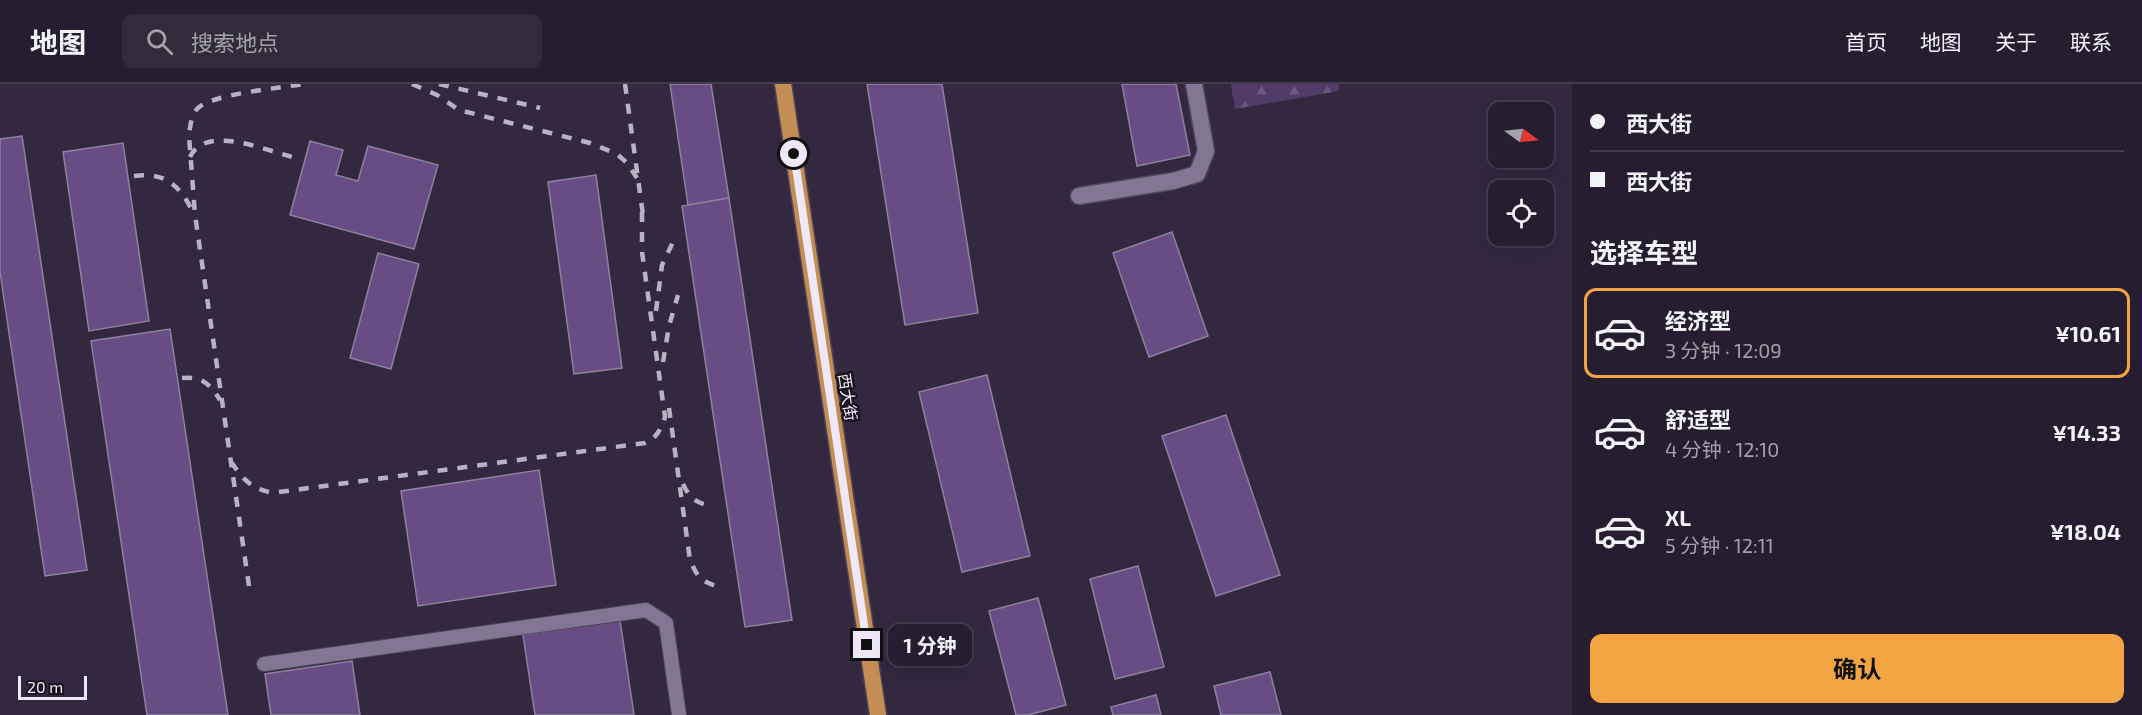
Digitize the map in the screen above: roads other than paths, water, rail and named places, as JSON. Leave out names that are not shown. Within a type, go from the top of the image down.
[{"type":"highway","name":"西大街","points":[[783,84],[878,715]]},
{"type":"street","points":[[1078,196],[1197,174],[1206,151],[1194,84]]},
{"type":"lane","points":[[264,664],[646,610],[666,623],[679,715]]},
{"type":"railway","points":[[249,586],[195,215],[189,136],[193,115],[204,104],[230,96],[303,84]]},
{"type":"railway","points":[[412,84],[437,95],[459,110],[590,143],[617,154],[627,163],[637,178]]},
{"type":"railway","points":[[439,84],[540,108]]},
{"type":"railway","points":[[625,84],[643,215]]},
{"type":"railway","points":[[190,157],[198,147],[208,142],[222,141],[252,145],[292,157]]},
{"type":"railway","points":[[134,176],[154,176],[169,182],[181,193],[192,210]]},
{"type":"railway","points":[[231,462],[248,482],[272,493],[645,443],[653,439],[665,417],[642,252],[642,208]]},
{"type":"railway","points":[[656,311],[662,265],[673,242]]},
{"type":"railway","points":[[663,362],[669,326],[678,295]]},
{"type":"railway","points":[[182,378],[195,378],[205,382],[220,400]]},
{"type":"railway","points":[[669,408],[690,560],[702,579],[723,588]]},
{"type":"railway","points":[[683,484],[694,500],[712,506]]}]
